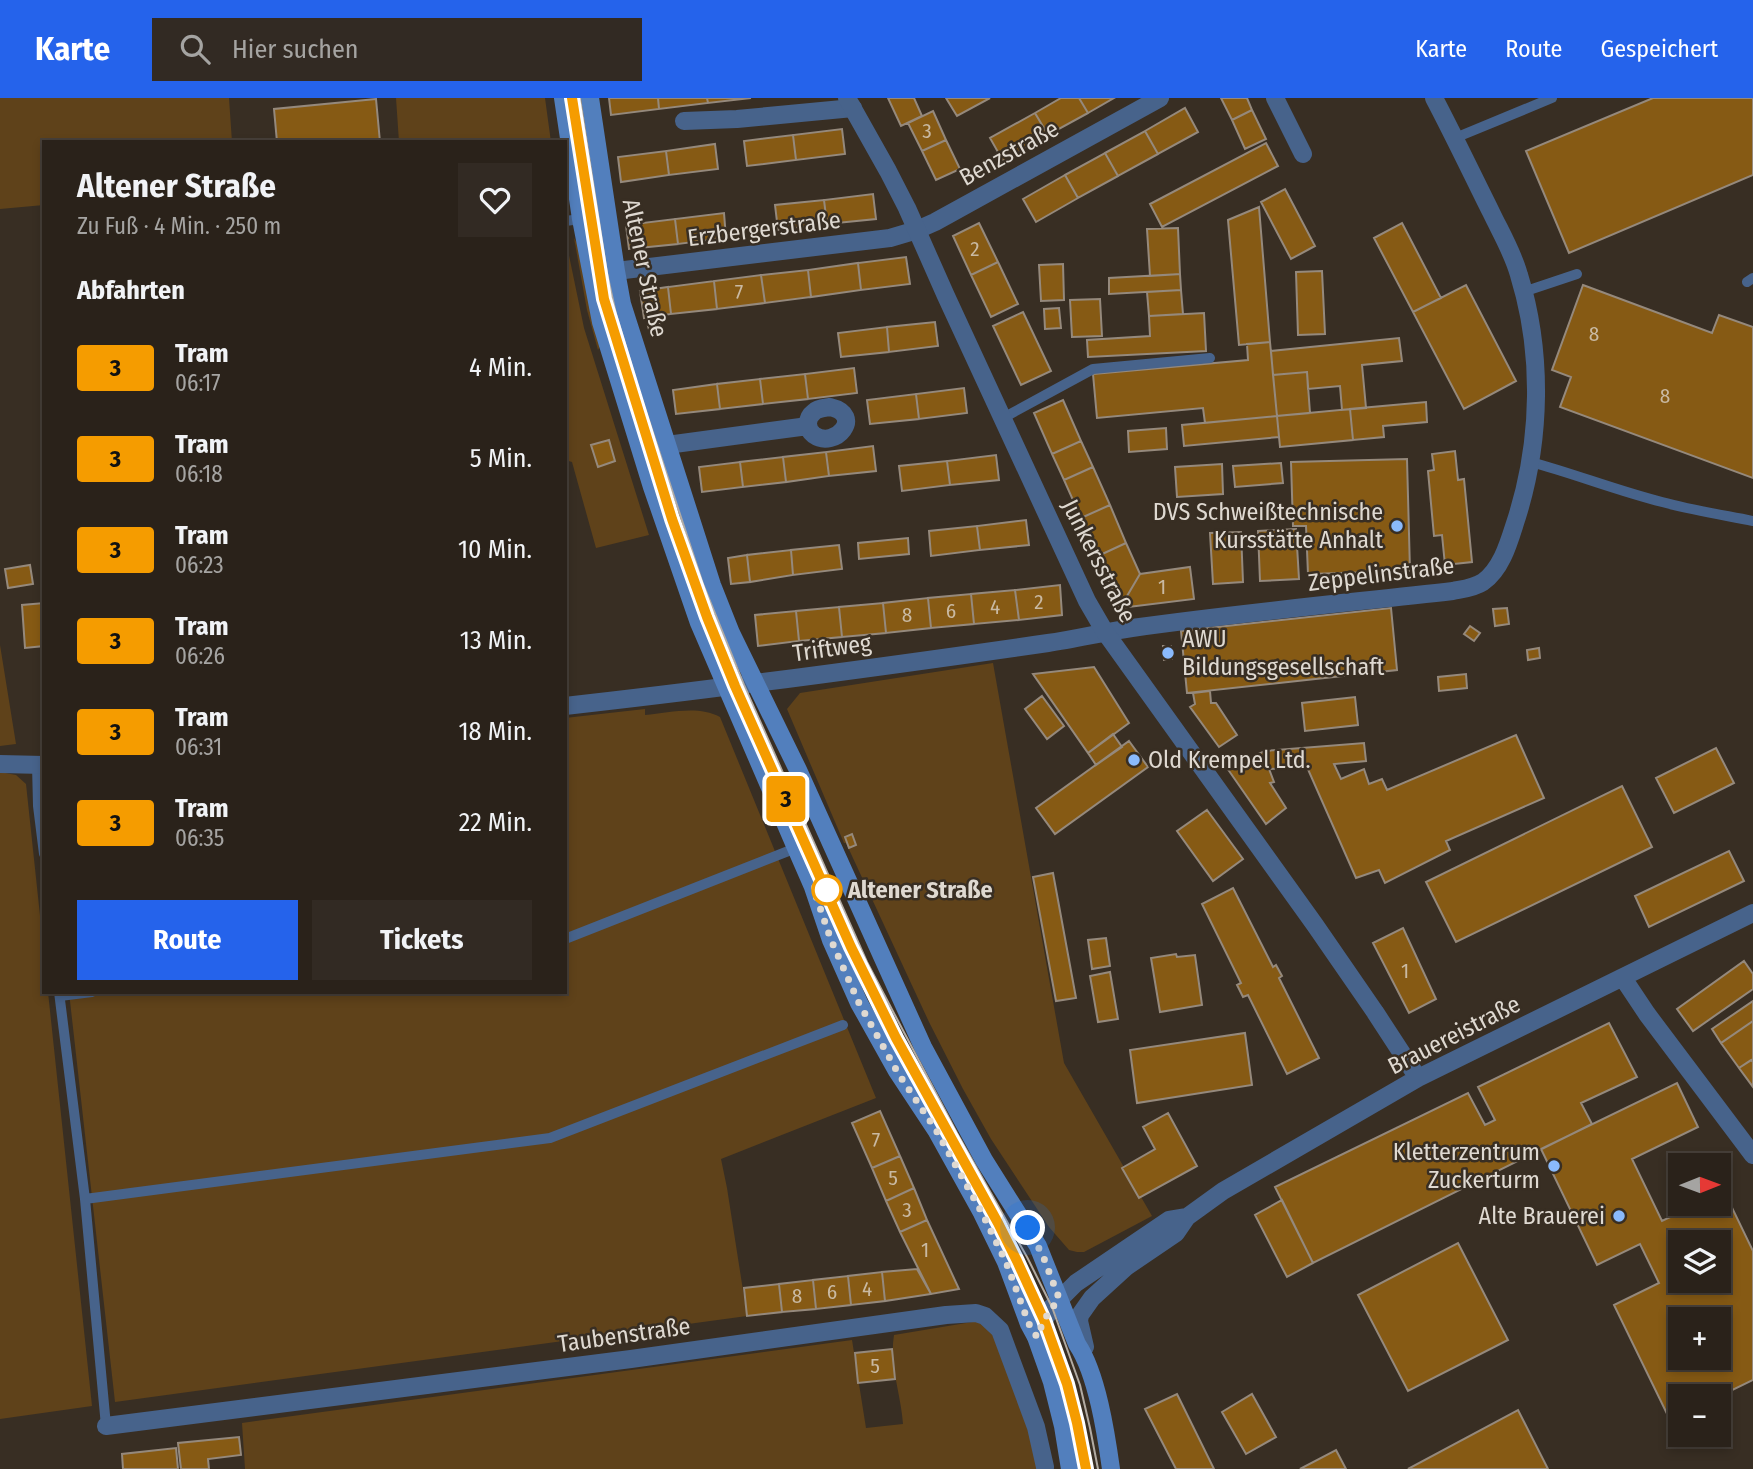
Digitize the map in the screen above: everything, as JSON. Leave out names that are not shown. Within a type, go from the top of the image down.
[{"type":"main road","points":[[564,98],[573,220],[610,354],[699,623],[813,887],[831,940],[859,1003],[898,1073],[936,1130],[1006,1262],[1029,1324],[1037,1337],[1052,1382],[1070,1469]]},
{"type":"main road","name":"Altener Straße","points":[[590,98],[622,304],[712,585],[754,683],[798,770],[923,1047],[984,1160],[1038,1246],[1077,1344],[1085,1356],[1101,1412],[1111,1469]]},
{"type":"street","name":"Benzstraße","points":[[917,230],[1160,98]]},
{"type":"street","points":[[1275,98],[1303,154]]},
{"type":"street","name":"Zeppelinstraße","points":[[1105,632],[1453,591],[1474,586],[1487,579],[1499,563],[1522,500],[1531,462],[1536,392],[1533,345],[1515,263],[1434,98]]},
{"type":"street","name":"Junkersstraße","points":[[850,103],[917,230],[1087,601],[1105,632],[1315,925],[1418,1078]]},
{"type":"street","points":[[684,121],[737,119],[850,103]]},
{"type":"street","name":"Erzbergerstraße","points":[[616,271],[890,238],[917,230]]},
{"type":"street","points":[[667,445],[807,426]]},
{"type":"street","name":"Triftweg","points":[[567,706],[726,687],[1074,639],[1105,632]]},
{"type":"street","points":[[0,764],[40,765]]},
{"type":"street","name":"Brauereistraße","points":[[1085,1356],[1079,1321],[1093,1298],[1126,1267],[1176,1233],[1187,1217],[1223,1191],[1418,1078],[1753,913]]},
{"type":"street","points":[[1623,978],[1753,1155]]},
{"type":"street","name":"Brauereistraße","points":[[1037,1337],[1044,1320],[1059,1298],[1083,1278],[1169,1220],[1187,1217]]},
{"type":"street","name":"Taubenstraße","points":[[106,1426],[976,1313],[985,1315],[1000,1330],[1036,1427],[1045,1467]]},
{"type":"lane","points":[[1455,138],[1552,98]]},
{"type":"lane","points":[[1523,292],[1577,274]]},
{"type":"lane","points":[[1003,418],[1093,369],[1210,358]]},
{"type":"lane","points":[[1531,462],[1663,503],[1753,521]]},
{"type":"lane","points":[[40,765],[38,806],[42,838]]},
{"type":"lane","points":[[567,938],[796,848]]},
{"type":"lane","points":[[59,994],[85,1199],[106,1426]]},
{"type":"lane","points":[[85,1199],[550,1138],[843,1026]]},
{"type":"shaded area","points":[[0,98],[229,98],[232,140],[42,140],[42,205],[0,209]]},
{"type":"shaded area","points":[[396,98],[545,98],[551,140],[399,140]]},
{"type":"shaded area","points":[[574,238],[579,246],[600,346],[598,350],[587,310]]},
{"type":"shaded area","points":[[567,246],[584,328],[649,535],[596,548],[572,462],[567,461]]},
{"type":"shaded area","points":[[0,645],[16,744],[0,746]]},
{"type":"shaded area","points":[[993,663],[1064,1063],[1152,1216],[1084,1252],[1069,1250],[1049,1227],[991,1139],[963,1089],[844,843],[787,709],[800,693]]},
{"type":"shaded area","points":[[645,709],[645,715],[702,711],[720,717],[876,1098],[721,1159],[747,1316],[115,1402],[69,994],[567,994],[567,718]]},
{"type":"shaded area","points":[[0,772],[16,775],[26,784],[42,934],[42,994],[48,994],[92,1406],[0,1419]]},
{"type":"shaded area","points":[[978,1321],[993,1332],[1025,1412],[1038,1469],[245,1469],[242,1423],[852,1340],[866,1428],[903,1424],[894,1368],[894,1335]]},
{"type":"building","points":[[609,98],[658,98],[659,109],[611,115]]},
{"type":"building","points":[[658,98],[707,98],[708,103],[659,109]]},
{"type":"building","points":[[707,98],[751,98],[708,103]]},
{"type":"building","points":[[888,98],[914,98],[922,116],[901,126]]},
{"type":"building","points":[[946,98],[990,98],[957,116]]},
{"type":"building","points":[[1061,98],[1079,98],[1088,113],[1048,135],[1035,113]]},
{"type":"building","points":[[1079,98],[1114,98],[1088,113]]},
{"type":"building","points":[[1221,98],[1247,98],[1252,110],[1232,120]]},
{"type":"building","points":[[1653,98],[1753,98],[1753,175],[1569,253],[1526,151]]},
{"type":"building","points":[[376,99],[380,140],[277,140],[274,109]]},
{"type":"building","points":[[1185,108],[1198,132],[1158,154],[1145,131]]},
{"type":"building","points":[[1252,110],[1266,139],[1245,149],[1232,120]]},
{"type":"building","points":[[933,111],[946,140],[922,151],[908,123]]},
{"type":"building","points":[[1035,113],[1048,135],[1003,161],[990,138]]},
{"type":"building","points":[[842,129],[845,154],[796,160],[793,135]]},
{"type":"building","points":[[1145,131],[1158,154],[1118,176],[1105,153]]},
{"type":"building","points":[[793,135],[796,160],[747,166],[744,141]]},
{"type":"building","points":[[946,140],[960,169],[936,180],[922,151]]},
{"type":"building","points":[[1266,143],[1278,166],[1162,227],[1150,204]]},
{"type":"building","points":[[715,144],[718,169],[669,175],[666,151]]},
{"type":"building","points":[[666,151],[669,175],[621,182],[618,157]]},
{"type":"building","points":[[1105,153],[1118,176],[1078,198],[1065,175]]},
{"type":"building","points":[[1065,175],[1078,198],[1036,222],[1023,199]]},
{"type":"building","points":[[1285,189],[1315,246],[1291,259],[1261,202]]},
{"type":"building","points":[[873,194],[876,219],[827,224],[824,200]]},
{"type":"building","points":[[824,200],[827,224],[778,230],[775,205]]},
{"type":"building","points":[[1259,207],[1270,342],[1239,345],[1228,220]]},
{"type":"building","points":[[724,213],[726,238],[678,244],[675,219]]},
{"type":"building","points":[[675,219],[678,244],[629,249],[626,225]]},
{"type":"building","points":[[979,223],[998,262],[971,275],[953,236]]},
{"type":"building","points":[[1402,223],[1441,298],[1413,312],[1374,238]]},
{"type":"building","points":[[1178,228],[1180,274],[1150,276],[1147,229]]},
{"type":"building","points":[[906,257],[910,284],[861,290],[858,263]]},
{"type":"building","points":[[998,262],[1018,304],[991,317],[971,275]]},
{"type":"building","points":[[858,263],[861,290],[811,297],[808,270]]},
{"type":"building","points":[[1063,264],[1064,300],[1041,301],[1039,265]]},
{"type":"building","points":[[808,270],[811,297],[765,303],[761,275]]},
{"type":"building","points":[[1322,271],[1325,334],[1298,335],[1296,272]]},
{"type":"building","points":[[1180,274],[1181,290],[1109,294],[1109,278]]},
{"type":"building","points":[[761,275],[765,303],[717,309],[714,281]]},
{"type":"building","points":[[714,281],[717,309],[671,314],[668,287]]},
{"type":"building","points":[[1466,285],[1516,381],[1464,409],[1413,312]]},
{"type":"building","points":[[1583,285],[1712,333],[1719,315],[1753,327],[1753,478],[1560,407],[1571,377],[1552,370]]},
{"type":"building","points":[[668,287],[671,314],[644,318],[640,291]]},
{"type":"building","points":[[1181,290],[1183,314],[1149,316],[1147,292]]},
{"type":"building","points":[[1100,299],[1102,336],[1072,337],[1070,300]]},
{"type":"building","points":[[1059,308],[1061,328],[1045,329],[1044,309]]},
{"type":"building","points":[[1023,312],[1051,371],[1021,385],[993,326]]},
{"type":"building","points":[[1204,313],[1206,351],[1088,357],[1087,340],[1150,336],[1149,316]]},
{"type":"building","points":[[659,322],[661,330],[650,333],[648,326]]},
{"type":"building","points":[[935,322],[938,346],[889,352],[887,327]]},
{"type":"building","points":[[887,327],[889,352],[841,357],[838,333]]},
{"type":"building","points":[[1399,338],[1402,361],[1362,365],[1366,408],[1342,410],[1340,386],[1308,389],[1307,372],[1273,375],[1271,351]]},
{"type":"building","points":[[1270,342],[1277,416],[1205,423],[1203,408],[1097,418],[1093,374],[1248,360],[1247,344]]},
{"type":"building","points":[[854,368],[857,393],[808,399],[805,374]]},
{"type":"building","points":[[1307,372],[1310,413],[1277,416],[1273,375]]},
{"type":"building","points":[[805,374],[808,399],[763,404],[760,379]]},
{"type":"building","points":[[760,379],[763,404],[720,409],[717,384]]},
{"type":"building","points":[[717,384],[720,409],[676,414],[673,390]]},
{"type":"building","points":[[964,388],[967,413],[919,419],[916,394]]},
{"type":"building","points":[[916,394],[919,419],[870,424],[867,400]]},
{"type":"building","points":[[1063,400],[1081,441],[1052,454],[1034,413]]},
{"type":"building","points":[[1426,402],[1427,422],[1383,426],[1384,437],[1353,440],[1350,409]]},
{"type":"building","points":[[1350,409],[1353,440],[1280,447],[1277,416]]},
{"type":"building","points":[[1277,416],[1279,437],[1184,446],[1182,425]]},
{"type":"building","points":[[1166,428],[1167,449],[1129,452],[1128,431]]},
{"type":"building","points":[[609,440],[615,461],[598,467],[591,445]]},
{"type":"building","points":[[1081,441],[1093,467],[1064,480],[1052,454]]},
{"type":"building","points":[[873,446],[876,471],[829,476],[826,452]]},
{"type":"building","points":[[1455,451],[1458,480],[1464,479],[1472,562],[1445,565],[1442,535],[1434,536],[1428,471],[1434,470],[1432,454]]},
{"type":"building","points":[[826,452],[829,476],[786,482],[783,457]]},
{"type":"building","points":[[996,455],[999,480],[950,485],[947,461]]},
{"type":"building","points":[[783,457],[786,482],[743,487],[740,462]]},
{"type":"building","points":[[1407,459],[1410,571],[1308,574],[1306,526],[1293,526],[1291,462]]},
{"type":"building","points":[[947,461],[950,485],[902,491],[899,466]]},
{"type":"building","points":[[740,462],[743,487],[702,492],[699,467]]},
{"type":"building","points":[[1281,463],[1283,483],[1235,487],[1233,466]]},
{"type":"building","points":[[1222,464],[1223,494],[1177,497],[1175,467]]},
{"type":"building","points":[[1093,467],[1110,505],[1081,518],[1064,480]]},
{"type":"building","points":[[1110,505],[1126,543],[1098,556],[1081,518]]},
{"type":"building","points":[[1026,520],[1029,545],[980,550],[977,526]]},
{"type":"building","points":[[977,526],[980,550],[931,556],[929,531]]},
{"type":"building","points":[[1296,529],[1299,579],[1260,581],[1258,531]]},
{"type":"building","points":[[1241,532],[1243,582],[1213,584],[1210,533]]},
{"type":"building","points":[[908,538],[909,554],[859,559],[858,543]]},
{"type":"building","points":[[1126,543],[1140,574],[1120,608],[1098,556]]},
{"type":"building","points":[[839,545],[842,569],[793,575],[791,550]]},
{"type":"building","points":[[791,550],[793,575],[750,582],[747,555]]},
{"type":"building","points":[[747,555],[750,582],[731,584],[728,558]]},
{"type":"building","points":[[30,565],[33,584],[8,588],[5,569]]},
{"type":"building","points":[[1190,567],[1194,599],[1120,608],[1140,574]]},
{"type":"building","points":[[1060,585],[1062,615],[1019,620],[1015,590]]},
{"type":"building","points":[[1015,590],[1019,620],[974,624],[971,594]]},
{"type":"building","points":[[971,594],[974,624],[931,628],[928,598]]},
{"type":"building","points":[[928,598],[931,628],[886,633],[883,603]]},
{"type":"building","points":[[42,603],[42,646],[25,648],[22,605]]},
{"type":"building","points":[[883,603],[886,633],[842,637],[839,607]]},
{"type":"building","points":[[839,607],[842,637],[799,641],[796,611]]},
{"type":"building","points":[[1391,608],[1397,670],[1187,693],[1181,631]]},
{"type":"building","points":[[1507,608],[1509,624],[1495,626],[1493,609]]},
{"type":"building","points":[[796,611],[799,641],[758,646],[755,615]]},
{"type":"building","points":[[1470,626],[1480,633],[1474,641],[1464,634]]},
{"type":"building","name":"AWU Bildungsgesellschaft","points":[[1163,646],[1171,646],[1172,659],[1164,660]]},
{"type":"building","points":[[1539,648],[1540,658],[1528,660],[1527,650]]},
{"type":"building","points":[[1094,667],[1129,723],[1088,753],[1033,674]]},
{"type":"building","points":[[1466,674],[1467,688],[1439,691],[1438,677]]},
{"type":"building","points":[[1210,691],[1211,703],[1216,703],[1237,735],[1219,747],[1190,707],[1195,704],[1193,693]]},
{"type":"building","points":[[1042,696],[1064,726],[1047,739],[1025,709]]},
{"type":"building","points":[[1355,697],[1358,725],[1305,731],[1302,703]]},
{"type":"building","points":[[1113,734],[1122,747],[1096,765],[1088,753]]},
{"type":"building","points":[[1516,735],[1544,798],[1446,841],[1450,850],[1385,883],[1379,870],[1356,878],[1307,767],[1269,769],[1274,782],[1270,783],[1286,808],[1266,824],[1227,768],[1265,751],[1364,743],[1366,761],[1334,764],[1341,779],[1364,769],[1369,784],[1382,779],[1387,790]]},
{"type":"building","points":[[1129,741],[1148,767],[1055,834],[1036,808]]},
{"type":"building","points":[[1716,748],[1734,783],[1674,813],[1656,778]]},
{"type":"building","points":[[1622,786],[1652,847],[1456,942],[1426,882]]},
{"type":"building","points":[[1207,810],[1243,859],[1213,881],[1177,831]]},
{"type":"building","points":[[852,834],[856,845],[849,848],[845,837]]},
{"type":"building","points":[[1729,851],[1744,881],[1649,927],[1635,896]]},
{"type":"building","points":[[1053,873],[1076,998],[1056,1001],[1033,877]]},
{"type":"building","points":[[1233,888],[1273,967],[1276,965],[1282,976],[1279,978],[1319,1058],[1287,1074],[1248,995],[1243,997],[1237,985],[1241,983],[1202,904]]},
{"type":"building","points":[[1403,928],[1436,999],[1409,1013],[1373,943]]},
{"type":"building","points":[[1106,938],[1110,966],[1092,969],[1088,940]]},
{"type":"building","points":[[1176,954],[1177,957],[1195,955],[1202,1005],[1160,1012],[1151,958]]},
{"type":"building","points":[[1744,961],[1753,974],[1753,989],[1693,1031],[1677,1009]]},
{"type":"building","points":[[1110,972],[1118,1019],[1098,1022],[1090,976]]},
{"type":"building","points":[[1753,1001],[1753,1021],[1721,1043],[1712,1029]]},
{"type":"building","points":[[1753,1021],[1753,1059],[1739,1068],[1721,1043]]},
{"type":"building","points":[[1609,1023],[1637,1077],[1581,1103],[1592,1124],[1313,1263],[1275,1187],[1468,1093],[1485,1125],[1495,1120],[1478,1087]]},
{"type":"building","points":[[1245,1033],[1252,1085],[1137,1103],[1130,1050]]},
{"type":"building","points":[[1751,1060],[1753,1062],[1753,1087],[1739,1068]]},
{"type":"building","points":[[1677,1083],[1698,1127],[1632,1159],[1662,1221],[1673,1216],[1731,1216],[1731,1205],[1753,1251],[1753,1380],[1731,1391],[1731,1384],[1668,1384],[1668,1416],[1614,1305],[1659,1283],[1640,1244],[1597,1265],[1541,1149]]},
{"type":"building","points":[[880,1111],[900,1156],[872,1168],[852,1123]]},
{"type":"building","points":[[1168,1113],[1197,1166],[1139,1198],[1122,1168],[1155,1149],[1143,1127]]},
{"type":"building","points":[[900,1156],[914,1188],[886,1201],[872,1168]]},
{"type":"building","points":[[914,1188],[927,1220],[900,1232],[886,1201]]},
{"type":"building","points":[[1282,1200],[1313,1263],[1287,1277],[1255,1215]]},
{"type":"building","points":[[927,1220],[959,1289],[931,1294],[900,1232]]},
{"type":"building","points":[[1458,1243],[1508,1340],[1408,1391],[1358,1295]]},
{"type":"building","points":[[917,1269],[931,1294],[885,1301],[882,1272]]},
{"type":"building","points":[[882,1272],[885,1301],[851,1305],[848,1276]]},
{"type":"building","points":[[848,1276],[851,1305],[816,1309],[813,1280]]},
{"type":"building","points":[[813,1280],[816,1309],[782,1312],[779,1284]]},
{"type":"building","points":[[779,1284],[782,1312],[747,1316],[744,1288]]},
{"type":"building","points":[[892,1349],[895,1379],[858,1383],[855,1353]]},
{"type":"building","points":[[1177,1394],[1214,1469],[1176,1469],[1145,1409]]},
{"type":"building","points":[[1252,1394],[1276,1437],[1246,1454],[1222,1412]]},
{"type":"building","points":[[1518,1410],[1548,1469],[1408,1469]]},
{"type":"building","points":[[239,1437],[241,1455],[208,1459],[209,1469],[181,1469],[178,1443]]},
{"type":"building","points":[[176,1448],[178,1469],[123,1469],[122,1454]]},
{"type":"building","points":[[1336,1450],[1346,1469],[1300,1469]]},
{"type":"tram line","name":"3","points":[[572,98],[604,299],[672,519],[707,617],[851,947],[896,1038],[998,1223],[1044,1320],[1067,1384],[1086,1469]]},
{"type":"tram line","points":[[580,98],[607,273],[616,314],[703,584],[744,685],[867,962],[1052,1307],[1080,1385],[1098,1469]]},
{"type":"tram line","points":[[1004,1236],[1055,1349],[1081,1438],[1086,1469]]},
{"type":"place","name":"DVS Schweißtechnische Kursstätte Anhalt","points":[[1397,526]]},
{"type":"place","name":"AWU Bildungsgesellschaft","points":[[1168,653]]},
{"type":"place","name":"Old Krempel Ltd.","points":[[1134,760]]},
{"type":"place","name":"Altener Straße","points":[[827,890]]},
{"type":"place","name":"Kletterzentrum Zuckerturm","points":[[1554,1166]]},
{"type":"place","name":"Alte Brauerei","points":[[1619,1216]]},
{"type":"route","points":[[827,890],[813,887],[831,940],[859,1003],[910,1093],[936,1130],[982,1213],[1037,1337],[1044,1320],[1059,1298],[1043,1256],[1028,1228]]}]
